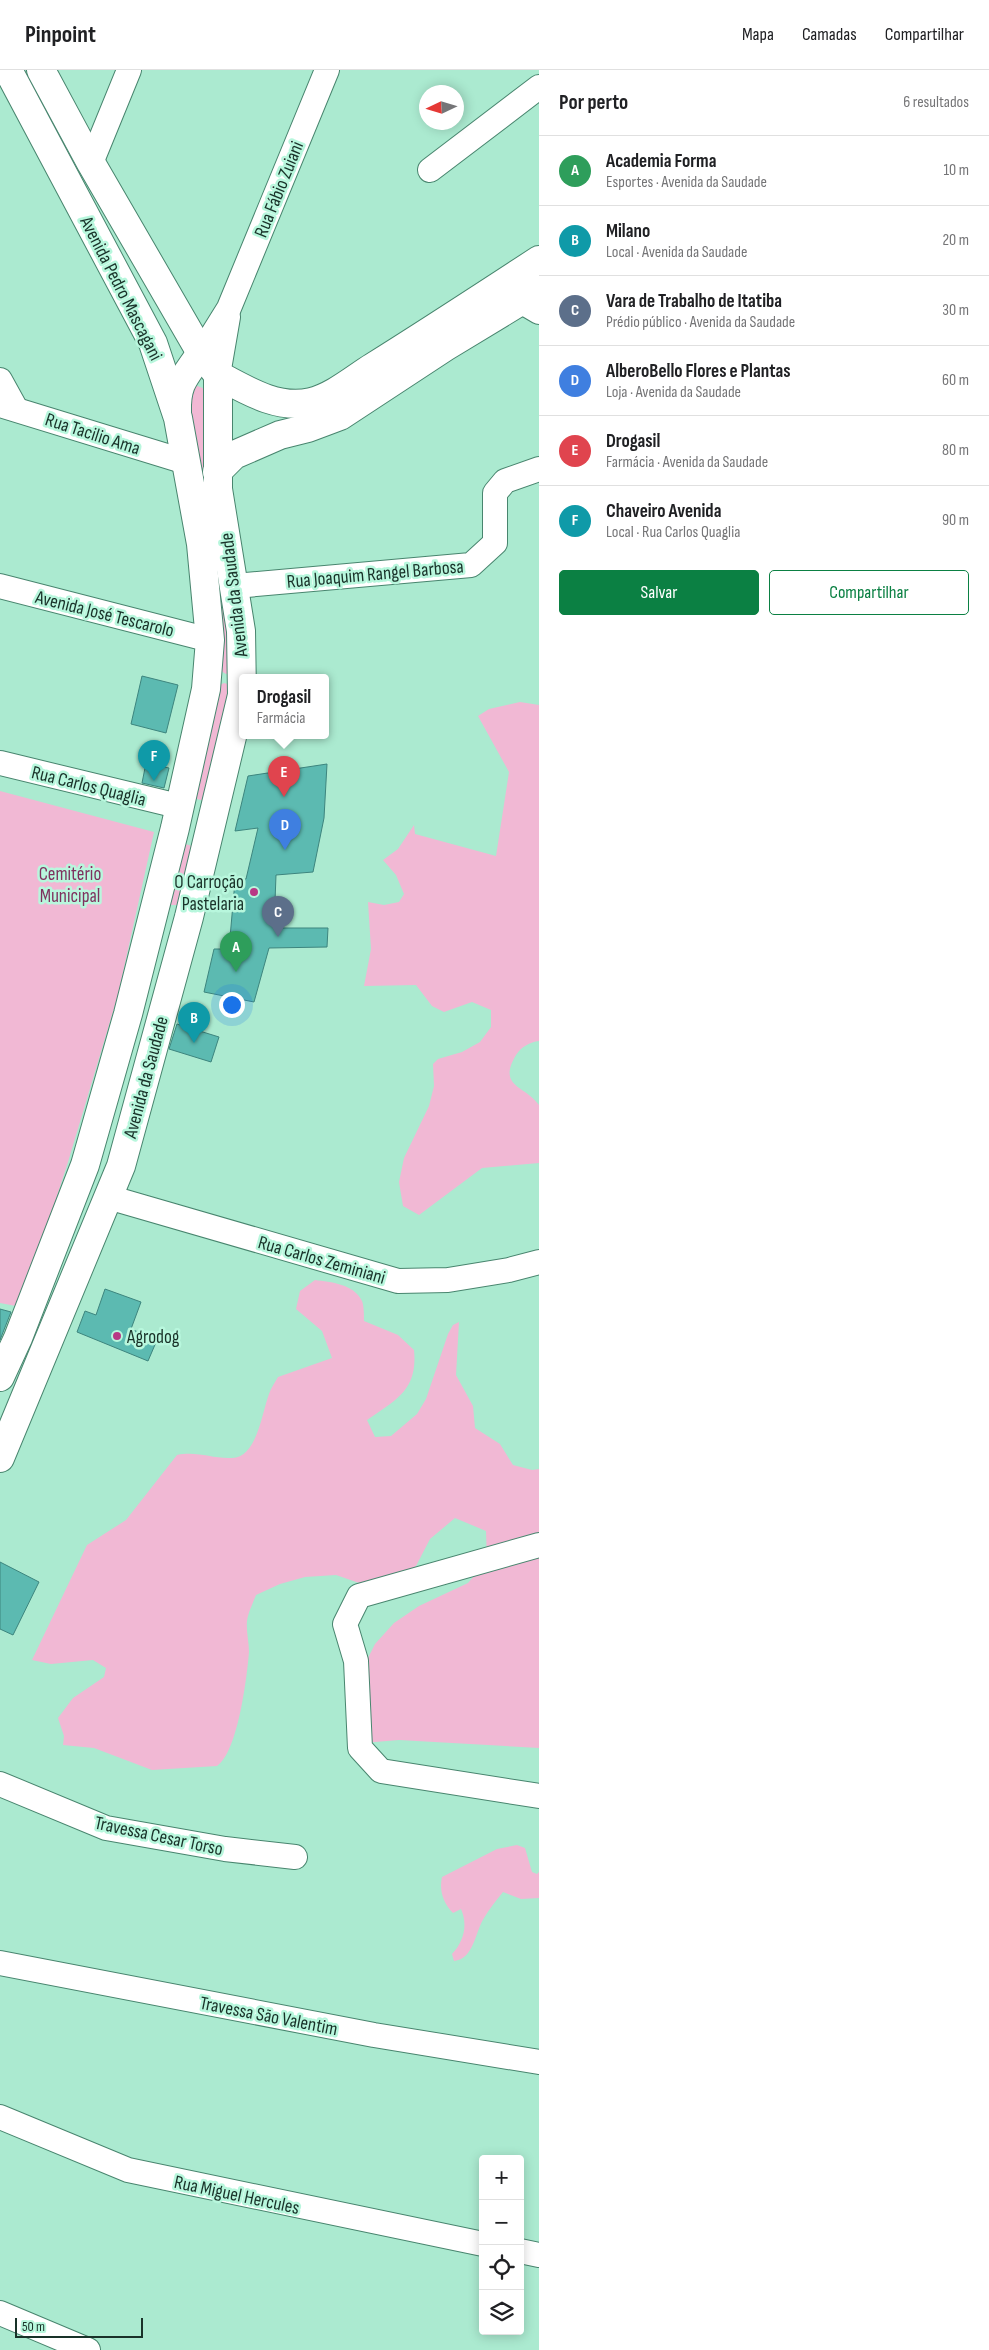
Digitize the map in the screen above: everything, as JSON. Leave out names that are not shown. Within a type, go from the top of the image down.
[{"type":"main road","name":"Avenida Pedro Mascagani","points":[[8,70],[153,343],[178,418],[201,544],[210,640]]},
{"type":"main road","name":"Avenida Pedro Mascagani","points":[[41,70],[91,163],[200,353],[218,375]]},
{"type":"main road","points":[[217,472],[234,455],[280,435],[308,428],[340,416],[526,296],[539,260]]},
{"type":"main road","points":[[218,375],[252,394],[290,403],[311,402],[526,296]]},
{"type":"main road","points":[[178,418],[176,393],[182,380],[200,353]]},
{"type":"main road","name":"Avenida da Saudade","points":[[218,375],[217,472],[241,630],[242,674]]},
{"type":"main road","name":"Avenida da Saudade","points":[[0,1377],[18,1338],[85,1165],[140,967],[175,828],[178,806],[206,689],[210,640]]},
{"type":"main road","name":"Avenida da Saudade","points":[[0,1458],[121,1166],[189,917],[239,707]]},
{"type":"main road","points":[[178,806],[192,813],[201,822],[208,836]]},
{"type":"main road","points":[[155,909],[165,917],[177,919],[189,917]]},
{"type":"main road","points":[[140,967],[154,966],[164,970],[171,980]]},
{"type":"street","points":[[91,163],[129,70]]},
{"type":"street","name":"Rua Fábio Zuiani","points":[[200,353],[230,308],[327,70]]},
{"type":"street","points":[[430,170],[539,87]]},
{"type":"street","name":"Rua Fábio Zuiani","points":[[218,375],[230,308]]},
{"type":"street","points":[[0,380],[8,407]]},
{"type":"street","name":"Rua Tacilio Ama","points":[[8,407],[186,462]]},
{"type":"street","name":"Rua Joaquim Rangel Barbosa","points":[[235,586],[471,565],[495,543],[495,493],[504,481],[539,469]]},
{"type":"street","name":"Avenida José Tescarolo","points":[[0,586],[210,640]]},
{"type":"street","name":"Rua Carlos Quaglia","points":[[0,763],[178,806]]},
{"type":"street","name":"Rua Carlos Zeminiani","points":[[108,1197],[398,1281],[448,1280],[509,1270],[539,1262]]},
{"type":"street","points":[[539,1544],[359,1596],[345,1624],[356,1661],[360,1748],[381,1771],[539,1796]]},
{"type":"street","name":"Travessa Cesar Torso","points":[[0,1784],[106,1828],[225,1850],[295,1857]]},
{"type":"street","name":"Travessa São Valentim","points":[[0,1963],[374,2035],[539,2062]]},
{"type":"street","name":"Rua Miguel Hercules","points":[[0,2117],[128,2170],[479,2243]]},
{"type":"street","points":[[524,2252],[539,2255]]},
{"type":"street","points":[[0,2313],[88,2350]]},
{"type":"green space","points":[[195,385],[205,389],[231,660],[229,673],[226,674],[221,671],[185,402]]},
{"type":"green space","points":[[224,683],[231,685],[204,801],[194,798],[220,685]]},
{"type":"green space","points":[[520,702],[539,705],[539,1041],[526,1045],[518,1052],[511,1066],[510,1074],[511,1080],[539,1105],[539,1163],[482,1168],[419,1215],[403,1206],[399,1182],[404,1158],[429,1106],[434,1086],[433,1064],[438,1059],[462,1052],[480,1042],[491,1027],[491,1010],[472,1002],[444,1012],[432,1006],[416,985],[364,986],[371,949],[368,902],[384,905],[399,902],[404,894],[396,875],[383,860],[398,849],[414,825],[415,834],[496,856],[509,772],[478,716],[489,709]]},
{"type":"green space","name":"Cemitério Municipal","points":[[0,791],[154,832],[118,995],[68,1162],[21,1307],[0,1303]]},
{"type":"green space","points":[[182,843],[192,846],[180,905],[169,905]]},
{"type":"green space","points":[[315,1280],[342,1285],[354,1291],[362,1301],[364,1321],[398,1335],[414,1350],[414,1364],[409,1384],[396,1400],[367,1420],[375,1437],[391,1436],[417,1414],[426,1399],[448,1334],[453,1325],[459,1322],[456,1375],[473,1406],[475,1428],[500,1444],[513,1465],[532,1470],[539,1469],[539,1748],[399,1740],[351,1744],[362,1670],[375,1644],[394,1623],[419,1606],[468,1583],[487,1561],[486,1531],[455,1518],[430,1539],[416,1566],[392,1582],[362,1584],[336,1575],[305,1577],[280,1584],[256,1595],[247,1621],[249,1652],[240,1713],[231,1746],[217,1766],[152,1770],[94,1748],[63,1745],[64,1736],[58,1718],[73,1698],[104,1677],[106,1668],[93,1660],[51,1664],[32,1660],[87,1545],[126,1520],[177,1455],[192,1454],[232,1458],[240,1456],[247,1451],[257,1433],[266,1402],[278,1377],[332,1358],[322,1331],[296,1309],[300,1291]]},
{"type":"green space","points":[[517,1845],[525,1848],[532,1872],[537,1874],[539,1872],[539,1898],[521,1899],[503,1892],[484,1918],[470,1950],[461,1959],[454,1961],[452,1954],[464,1933],[464,1921],[461,1909],[453,1913],[444,1901],[441,1887],[442,1877],[497,1849]]},
{"type":"building","points":[[142,676],[178,685],[166,733],[131,724]]},
{"type":"building","points":[[146,763],[169,768],[164,788],[142,783]]},
{"type":"building","points":[[327,764],[324,818],[313,872],[276,875],[274,928],[328,928],[327,947],[269,948],[254,1002],[204,992],[214,949],[229,949],[235,881],[246,879],[258,828],[235,831],[248,776]]},
{"type":"building","points":[[177,1024],[219,1037],[211,1062],[169,1049]]},
{"type":"building","name":"Agrodog","points":[[105,1289],[141,1302],[131,1329],[157,1340],[148,1361],[77,1332],[85,1311],[96,1315]]},
{"type":"building","points":[[0,1309],[11,1312],[0,1340]]},
{"type":"building","points":[[0,1562],[39,1582],[13,1635],[0,1629]]},
{"type":"place","name":"Chaveiro Avenida","points":[[154,781]]},
{"type":"place","name":"Drogasil","points":[[284,797]]},
{"type":"place","name":"AlberoBello Flores e Plantas","points":[[285,850]]},
{"type":"place","name":"O Carroção Pastelaria","points":[[254,892]]},
{"type":"place","name":"Vara de Trabalho de Itatiba","points":[[278,937]]},
{"type":"place","name":"Academia Forma","points":[[236,972]]},
{"type":"place","name":"Milano","points":[[194,1043]]},
{"type":"place","name":"Agrodog","points":[[117,1336]]}]
